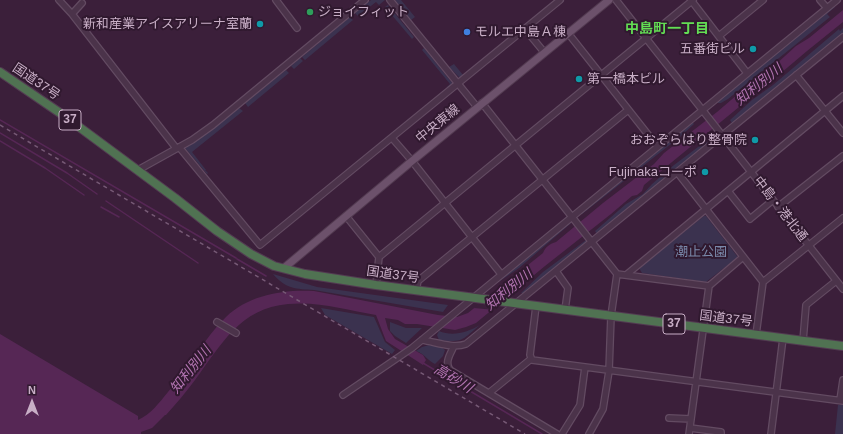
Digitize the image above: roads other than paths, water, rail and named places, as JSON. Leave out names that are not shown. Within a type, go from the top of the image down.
[{"type":"highway","name":"国道37号","points":[[0,72],[63,115],[138,170],[241,249],[274,266],[320,277],[376,285],[843,346]]},
{"type":"main road","name":"中央東線","points":[[284,268],[412,160],[609,0]]},
{"type":"street","points":[[59,0],[72,14],[178,148],[260,245],[560,0]]},
{"type":"street","points":[[276,0],[298,28]]},
{"type":"street","points":[[138,170],[178,148],[213,125],[365,0]]},
{"type":"street","points":[[390,0],[457,83],[480,105],[516,145],[576,224],[617,274],[709,286]]},
{"type":"street","points":[[616,0],[702,110]]},
{"type":"street","points":[[378,257],[692,0],[747,73]]},
{"type":"street","points":[[719,36],[763,0]]},
{"type":"street","points":[[820,0],[827,8]]},
{"type":"street","points":[[343,395],[412,348],[472,297],[837,0]]},
{"type":"street","points":[[72,14],[82,3]]},
{"type":"street","points":[[525,29],[544,52]]},
{"type":"street","points":[[568,33],[657,146]]},
{"type":"street","points":[[422,340],[454,346],[466,344],[843,37]]},
{"type":"street","points":[[796,76],[843,134]]},
{"type":"street","points":[[626,275],[843,96]]},
{"type":"street","points":[[416,290],[418,281],[628,110]]},
{"type":"street","name":"中島・港北通","points":[[702,110],[843,289]]},
{"type":"street","points":[[392,138],[412,160],[501,274]]},
{"type":"street","points":[[778,207],[843,156]]},
{"type":"street","points":[[677,172],[763,282]]},
{"type":"street","points":[[728,192],[750,219],[773,200]]},
{"type":"street","points":[[346,216],[378,257],[376,285]]},
{"type":"street","points":[[756,334],[763,282],[843,218]]},
{"type":"street","points":[[721,434],[721,432],[690,431],[691,419],[709,286],[743,258]]},
{"type":"street","points":[[556,271],[568,288],[565,310]]},
{"type":"street","points":[[589,434],[603,409],[609,371],[612,316],[617,274]]},
{"type":"street","points":[[803,340],[806,305],[836,281]]},
{"type":"street","points":[[489,393],[531,358],[536,306]]},
{"type":"street","points":[[217,322],[236,333]]},
{"type":"street","points":[[771,434],[783,338]]},
{"type":"street","points":[[454,346],[447,362],[447,367],[450,370],[557,434]]},
{"type":"street","points":[[531,358],[532,360],[609,371],[841,401],[843,380]]},
{"type":"street","points":[[562,434],[580,405],[585,367]]},
{"type":"street","points":[[669,418],[691,419]]},
{"type":"water","name":"知利別川","points":[[843,10],[843,22],[768,84],[750,96],[739,107],[644,185],[642,191],[637,195],[632,196],[476,323],[455,330],[417,324],[405,324],[398,320],[385,318],[388,329],[395,339],[423,355],[426,360],[423,365],[386,341],[376,315],[321,305],[299,303],[288,304],[271,307],[257,313],[233,330],[170,411],[152,428],[141,432],[141,434],[0,434],[0,334],[138,416],[138,420],[147,415],[176,383],[211,334],[226,317],[245,303],[267,295],[291,291],[314,291],[438,315],[457,317],[468,313],[543,253],[548,246],[556,242],[603,203],[654,164],[664,153],[745,88],[763,76],[796,46],[809,38]]},
{"type":"waterway","points":[[0,120],[236,258]]},
{"type":"waterway","points":[[0,133],[67,173],[97,194]]},
{"type":"waterway","points":[[0,141],[45,168],[84,195]]},
{"type":"waterway","points":[[106,201],[198,263]]},
{"type":"waterway","points":[[101,207],[119,217]]},
{"type":"waterway","points":[[237,259],[266,276]]},
{"type":"waterway","name":"高砂川","points":[[423,363],[542,434]]},
{"type":"railway","points":[[0,125],[525,434]]},
{"type":"place","name":"ジョイフィット","points":[[310,12]]},
{"type":"place","name":"新和産業アイスアリーナ室蘭","points":[[260,24]]},
{"type":"place","name":"モルエ中島Ａ棟","points":[[467,32]]},
{"type":"place","name":"五番街ビル","points":[[753,49]]},
{"type":"place","name":"第一橋本ビル","points":[[579,79]]},
{"type":"place","name":"おおぞらはり整骨院","points":[[755,140]]},
{"type":"place","name":"Fujinakaコーポ","points":[[705,172]]},
{"type":"district","name":"中島町一丁目","points":[[667,29]]},
{"type":"park label","name":"潮止公園","points":[[701,252]]}]
